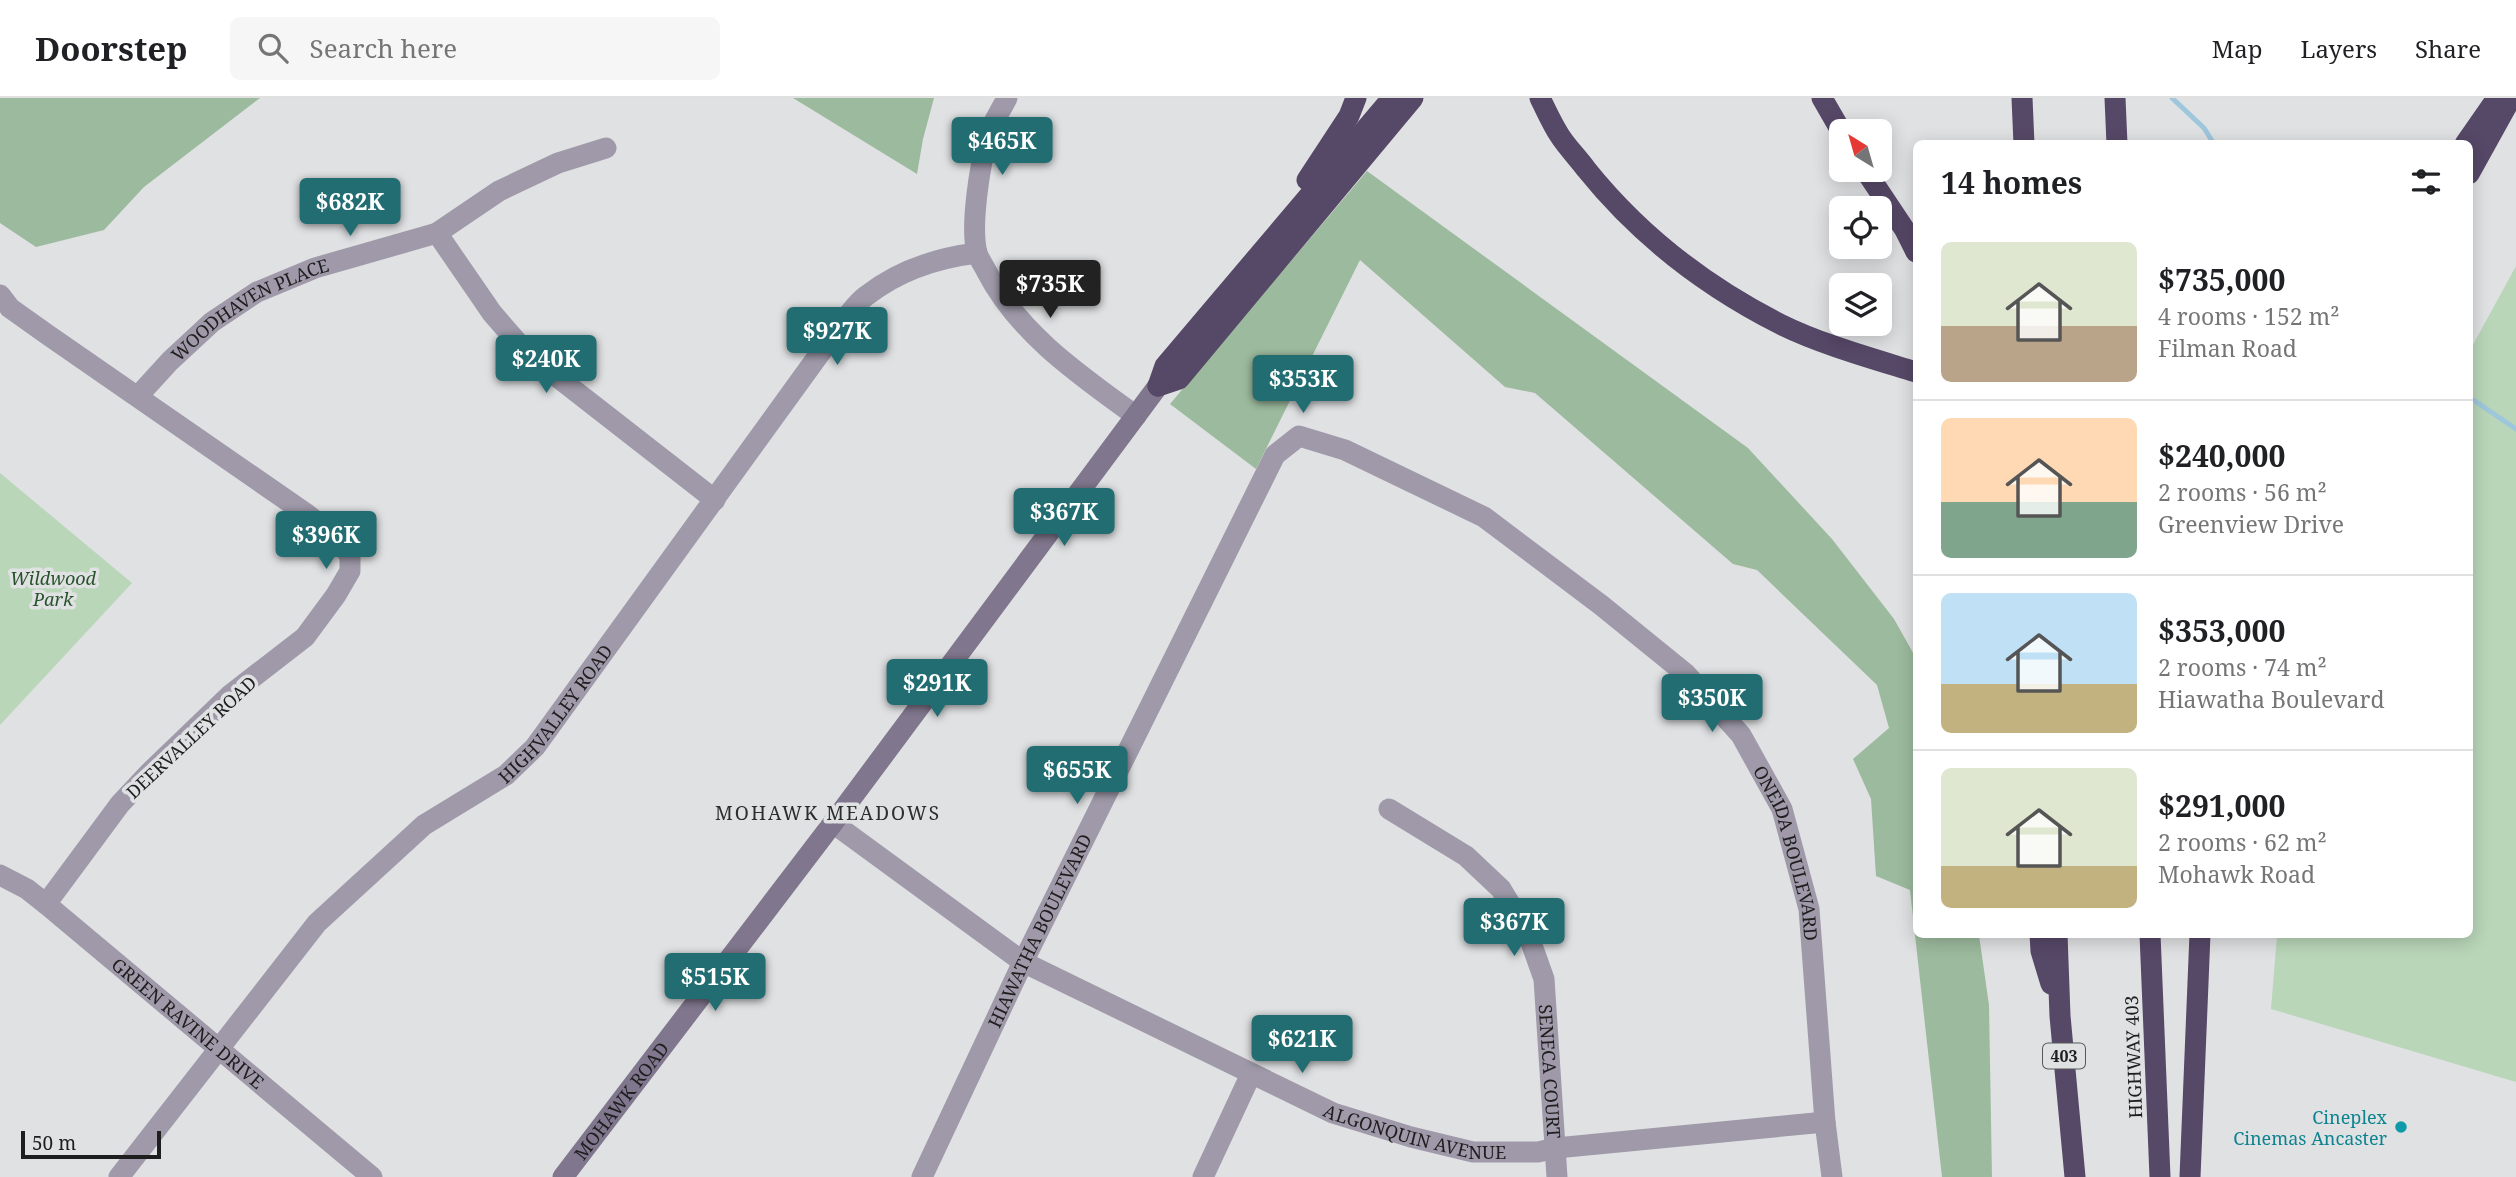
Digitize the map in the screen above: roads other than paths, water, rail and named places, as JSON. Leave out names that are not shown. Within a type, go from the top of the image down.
[{"type":"highway","points":[[1260,252],[1349,116],[1356,98]]},
{"type":"highway","points":[[1158,386],[1165,366],[1392,98]]},
{"type":"highway","points":[[1158,386],[1179,379],[1413,98]]},
{"type":"highway","points":[[1539,98],[1560,136],[1595,180],[1630,220],[1667,253],[1716,287],[1782,325],[1868,358],[1913,371]]},
{"type":"highway","points":[[1822,98],[1834,119]]},
{"type":"highway","points":[[2022,98],[2024,140]]},
{"type":"highway","points":[[2115,98],[2117,140]]},
{"type":"highway","points":[[2468,140],[2497,98]]},
{"type":"highway","points":[[2473,167],[2511,98]]},
{"type":"highway","points":[[1872,182],[1913,246]]},
{"type":"highway","points":[[2040,938],[2041,951],[2060,1016]]},
{"type":"highway","name":"403","points":[[2057,938],[2060,1016],[2075,1177]]},
{"type":"highway","name":"HIGHWAY 403","points":[[2150,938],[2160,1177]]},
{"type":"highway","points":[[2190,1177],[2200,938]]},
{"type":"main road","name":"MOHAWK ROAD","points":[[563,1177],[833,823],[1158,386]]},
{"type":"street","points":[[1007,98],[989,135],[979,182],[975,219],[977,253],[997,291],[1027,327],[1074,369],[1136,416]]},
{"type":"street","name":"WOODHAVEN PLACE","points":[[138,396],[170,360],[212,322],[257,292],[315,268],[437,233],[499,191],[558,163],[606,148]]},
{"type":"street","points":[[437,233],[492,313],[518,343],[557,377],[715,500]]},
{"type":"street","name":"HIGHVALLEY ROAD","points":[[119,1177],[317,923],[424,825],[506,775],[536,747],[864,297],[907,271],[930,262],[977,253]]},
{"type":"street","name":"DEERVALLEY ROAD","points":[[0,295],[10,308],[340,540],[350,557],[350,571],[305,637],[230,695],[128,796],[46,904]]},
{"type":"street","name":"HIAWATHA BOULEVARD","points":[[922,1177],[1023,962],[1275,455],[1299,436],[1345,450]]},
{"type":"street","name":"ONEIDA BOULEVARD","points":[[1345,450],[1484,517],[1601,605],[1686,674],[1741,735],[1782,809],[1809,909],[1825,1122],[1832,1177]]},
{"type":"street","name":"SENECA COURT","points":[[1389,809],[1466,856],[1501,889],[1528,934],[1544,979],[1557,1177]]},
{"type":"street","name":"ALGONQUIN AVENUE","points":[[833,823],[1023,962],[1333,1112],[1411,1137],[1473,1152],[1538,1152],[1556,1148],[1825,1122]]},
{"type":"street","name":"GREEN RAVINE DRIVE","points":[[0,875],[27,889],[46,904],[217,1050],[372,1177]]},
{"type":"street","points":[[1203,1177],[1251,1074]]},
{"type":"waterway","points":[[2172,98],[2204,128],[2212,140]]},
{"type":"waterway","points":[[2473,400],[2516,429]]},
{"type":"place","name":"Cineplex Cinemas Ancaster","points":[[2401,1127]]},
{"type":"district","name":"MOHAWK MEADOWS","points":[[828,813]]},
{"type":"park label","name":"Wildwood Park","points":[[53,588]]}]
